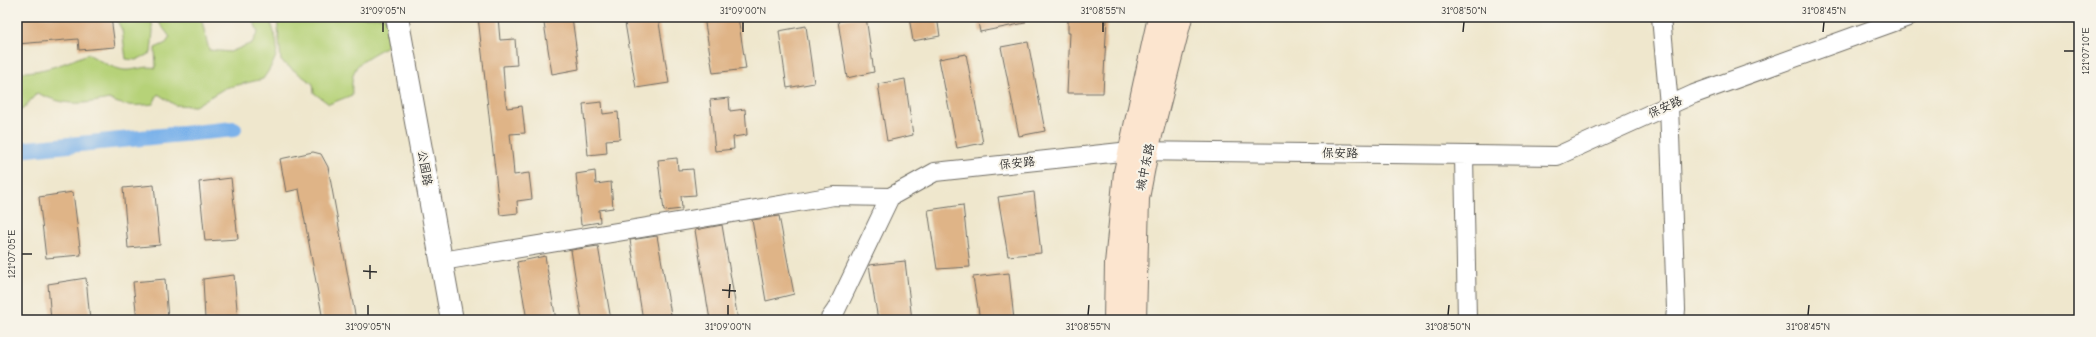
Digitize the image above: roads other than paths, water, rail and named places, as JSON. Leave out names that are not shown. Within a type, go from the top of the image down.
[{"type":"main road","name":"城中东路","points":[[1135,320],[1138,151],[1160,17]]},
{"type":"main road","name":"城中东路","points":[[1115,320],[1116,264],[1125,172],[1138,151],[1181,17]]},
{"type":"street","name":"公园路","points":[[397,17],[452,320]]},
{"type":"street","points":[[1661,17],[1669,105],[1676,301],[1675,320]]},
{"type":"street","name":"保安路","points":[[890,197],[935,172],[1138,151],[1558,156],[1694,94],[1908,17]]},
{"type":"street","points":[[1464,155],[1467,320]]},
{"type":"street","points":[[442,261],[834,196],[890,197],[836,310],[829,320]]},
{"type":"waterway","points":[[17,150],[234,129]]}]
